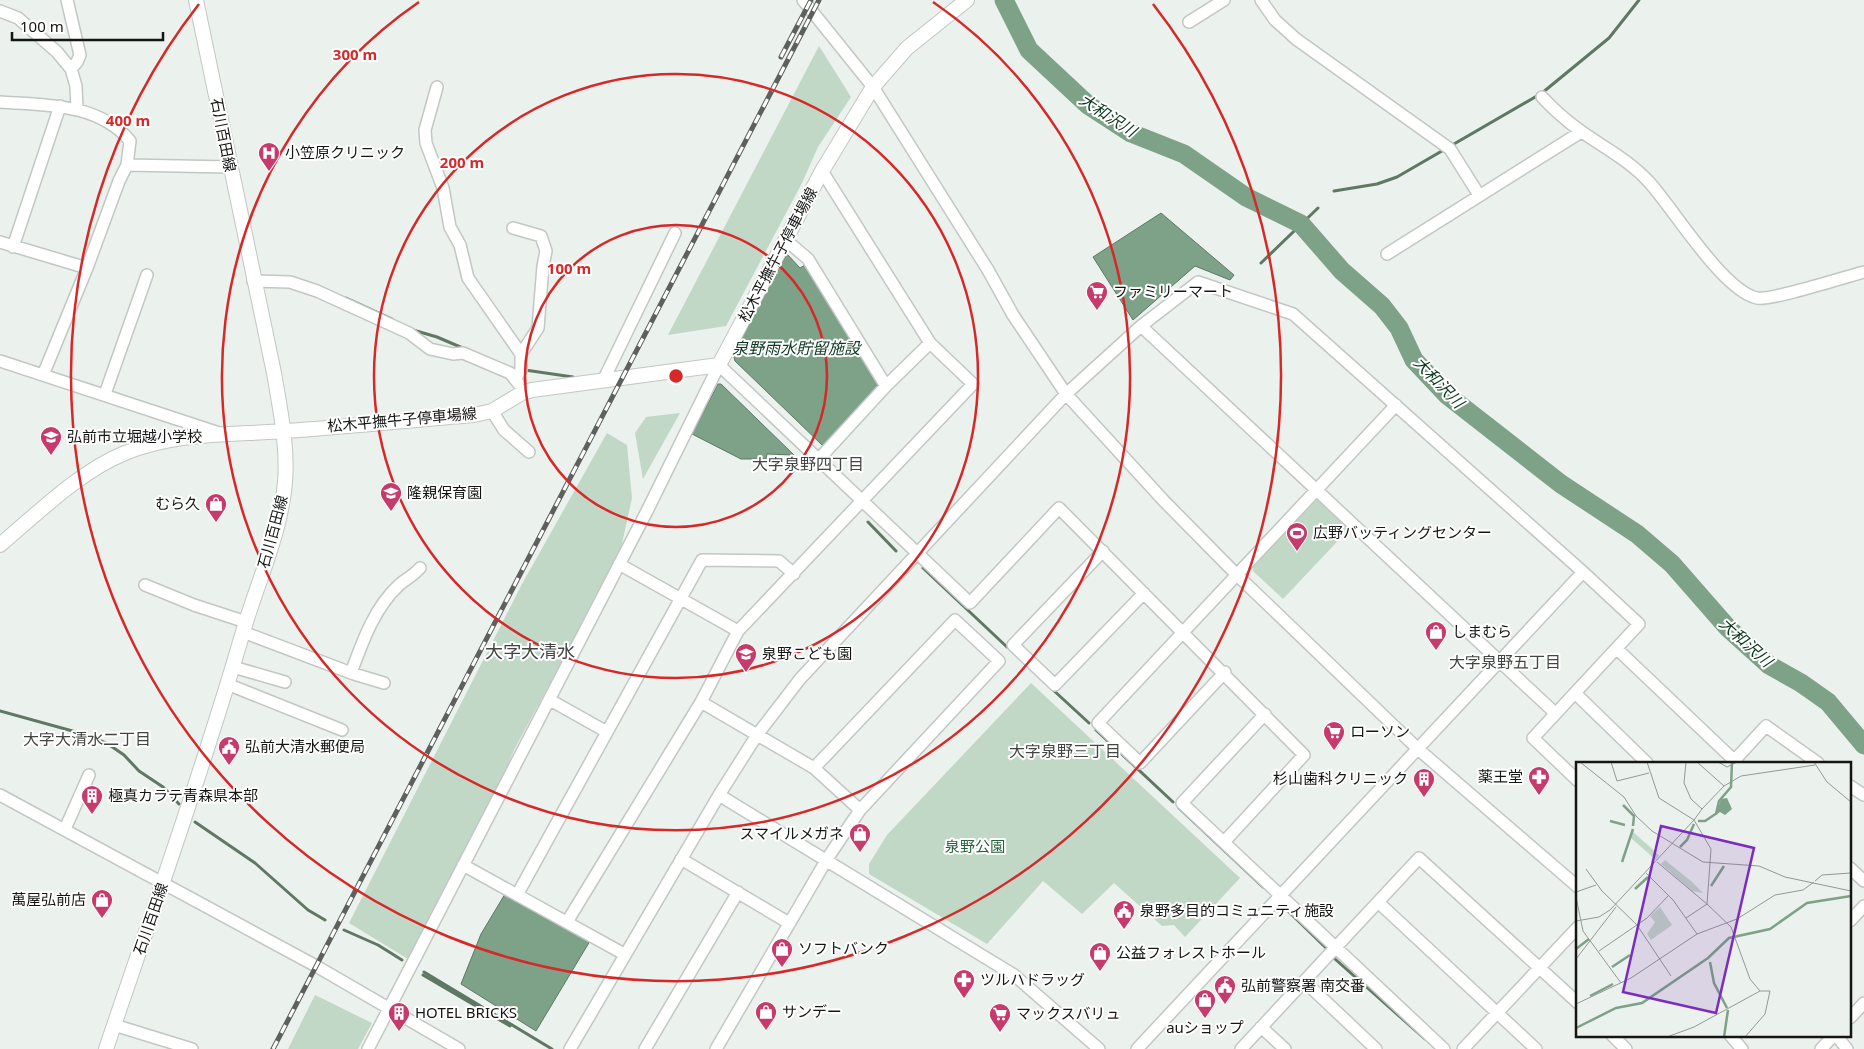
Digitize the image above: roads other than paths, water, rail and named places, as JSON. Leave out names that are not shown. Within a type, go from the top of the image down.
[{"type":"main road","name":"石川百田線","points":[[106,1049],[228,684],[281,512],[286,459],[284,431],[274,374],[229,167],[196,0]]},
{"type":"main road","name":"松木平撫牛子停車場線","points":[[0,545],[74,484],[123,453],[193,436],[219,433],[284,431],[474,414],[492,411],[522,393],[719,365],[787,241],[822,171],[873,87],[907,48],[964,1]]},
{"type":"street","points":[[67,0],[80,55],[78,62],[71,69]]},
{"type":"street","points":[[803,0],[873,87],[988,270],[1013,315],[1066,394],[1164,501],[1237,575],[1418,749],[1576,886]]},
{"type":"street","points":[[1189,22],[1224,0]]},
{"type":"street","points":[[1261,0],[1275,20],[1296,39],[1448,148],[1479,195]]},
{"type":"street","points":[[0,11],[18,18],[57,52],[71,69],[76,86],[77,108]]},
{"type":"street","points":[[437,86],[425,130],[426,142],[443,188],[450,227],[460,245],[468,278],[521,354]]},
{"type":"street","points":[[1542,97],[1581,132],[1622,158],[1648,181],[1714,265],[1746,293],[1758,298],[1775,296],[1864,272]]},
{"type":"street","points":[[0,102],[77,108],[120,129],[130,142],[127,165],[118,181],[87,268],[43,374]]},
{"type":"street","points":[[13,247],[60,106]]},
{"type":"street","points":[[1387,254],[1581,132]]},
{"type":"street","points":[[127,165],[229,167]]},
{"type":"street","points":[[567,922],[701,702],[738,631],[973,384],[930,343],[822,171]]},
{"type":"street","points":[[512,228],[541,236],[546,250],[538,328],[521,354],[521,370],[516,378]]},
{"type":"street","points":[[603,381],[675,233]]},
{"type":"street","points":[[787,241],[808,259],[886,386]]},
{"type":"street","points":[[0,242],[87,268]]},
{"type":"street","points":[[105,394],[147,275]]},
{"type":"street","points":[[253,280],[290,282],[317,291],[409,333],[430,349],[453,354],[462,353],[510,373],[516,378],[522,393]]},
{"type":"street","points":[[570,1049],[718,795],[757,735],[800,679],[1066,394],[1141,326],[1198,282],[1293,314],[1639,624],[1576,694],[1555,713],[1533,738],[1576,779]]},
{"type":"street","points":[[1141,326],[1555,713]]},
{"type":"street","points":[[819,459],[886,386],[930,343]]},
{"type":"street","points":[[0,361],[219,433]]},
{"type":"street","points":[[368,1049],[388,1007],[550,700],[719,365],[970,603],[1059,508],[1224,672],[1304,756],[1224,842]]},
{"type":"street","points":[[1224,672],[1140,763],[1098,723],[1396,405]]},
{"type":"street","points":[[492,411],[504,430],[529,452]]},
{"type":"street","points":[[1103,551],[1013,645],[1056,685],[1144,593]]},
{"type":"street","points":[[517,895],[702,560],[779,561],[794,574]]},
{"type":"street","points":[[619,564],[680,601],[738,631]]},
{"type":"street","points":[[351,673],[366,634],[389,597],[399,585],[420,568]]},
{"type":"street","points":[[1137,1049],[1583,572]]},
{"type":"street","points":[[145,585],[351,673],[384,683]]},
{"type":"street","points":[[716,1049],[789,922],[827,859],[860,810],[999,661],[955,620],[814,768]]},
{"type":"street","points":[[1617,649],[1735,762],[1766,726],[1817,762]]},
{"type":"street","points":[[233,667],[285,682]]},
{"type":"street","points":[[228,684],[324,727],[342,730]]},
{"type":"street","points":[[1576,694],[1646,762]]},
{"type":"street","points":[[550,700],[607,732]]},
{"type":"street","points":[[701,702],[814,768],[860,810]]},
{"type":"street","points":[[1265,714],[1182,803],[1281,895],[1335,949],[1444,1049]]},
{"type":"street","points":[[65,829],[89,774]]},
{"type":"street","points":[[1852,787],[1864,795]]},
{"type":"street","points":[[0,795],[163,882],[388,1007],[459,1049]]},
{"type":"street","points":[[718,795],[827,859],[1014,975],[1099,1049]]},
{"type":"street","points":[[1241,1049],[1419,858],[1576,1001]]},
{"type":"street","points":[[681,859],[789,922]]},
{"type":"street","points":[[463,865],[624,954]]},
{"type":"street","points":[[1852,870],[1864,881]]},
{"type":"street","points":[[645,1049],[738,892]]},
{"type":"street","points":[[1378,902],[1536,1049]]},
{"type":"street","points":[[1852,919],[1864,906]]},
{"type":"street","points":[[1463,1049],[1576,929]]},
{"type":"street","points":[[1305,982],[1376,1049]]},
{"type":"street","points":[[1852,1016],[1864,1003]]},
{"type":"street","points":[[114,1025],[192,1049]]},
{"type":"street","points":[[1262,1027],[1285,1049]]},
{"type":"street","points":[[1613,1036],[1626,1049]]},
{"type":"street","points":[[1731,1036],[1742,1049]]},
{"type":"street","points":[[1821,1049],[1834,1036]]},
{"type":"street","points":[[1836,1036],[1847,1049]]},
{"type":"water","points":[[1161,213],[1234,275],[1230,280],[1195,266],[1133,320],[1093,257]]},
{"type":"water","name":"泉野雨水貯留施設","points":[[787,254],[800,268],[805,265],[879,383],[878,387],[825,445],[822,445],[735,361],[733,354]]},
{"type":"water","points":[[718,384],[721,384],[794,455],[767,454],[766,459],[741,459],[692,434]]},
{"type":"water","points":[[505,894],[590,941],[536,1031],[461,984],[481,934]]},
{"type":"waterway","name":"大和沢川","points":[[1004,0],[1029,50],[1088,105],[1131,133],[1184,154],[1246,197],[1301,224],[1342,271],[1382,306],[1399,328],[1414,360],[1447,395],[1561,484],[1637,534],[1672,564],[1728,628],[1769,665],[1801,683],[1828,702],[1864,745]]},
{"type":"waterway","points":[[1334,191],[1377,184],[1397,177],[1542,93],[1609,38],[1639,0]]},
{"type":"waterway","points":[[1261,263],[1318,208]]},
{"type":"waterway","points":[[346,298],[392,319]]},
{"type":"waterway","points":[[413,330],[437,337],[465,349]]},
{"type":"waterway","points":[[525,370],[573,377]]},
{"type":"waterway","points":[[868,522],[896,551]]},
{"type":"waterway","points":[[923,568],[1007,647]]},
{"type":"waterway","points":[[1051,688],[1089,723]]},
{"type":"waterway","points":[[0,711],[87,735],[108,744],[124,755],[139,771],[163,787],[179,804]]},
{"type":"waterway","points":[[1096,730],[1173,802]]},
{"type":"waterway","points":[[1179,808],[1263,887]]},
{"type":"waterway","points":[[195,822],[255,863],[308,910],[325,920]]},
{"type":"waterway","points":[[1289,912],[1325,947]]},
{"type":"waterway","points":[[344,930],[378,945],[402,960]]},
{"type":"waterway","points":[[1335,959],[1425,1039]]},
{"type":"waterway","points":[[424,972],[552,1049]]},
{"type":"waterway","points":[[423,975],[510,1026]]},
{"type":"railway","points":[[781,57],[811,0]]},
{"type":"railway","points":[[273,1049],[819,0]]},
{"type":"place","name":"小笠原クリニック","points":[[269,172]]},
{"type":"place","name":"ファミリーマート","points":[[1097,311]]},
{"type":"place","name":"弘前市立堀越小学校","points":[[51,456]]},
{"type":"place","name":"隆親保育園","points":[[391,512]]},
{"type":"place","name":"むら久","points":[[216,523]]},
{"type":"place","name":"広野バッティングセンター","points":[[1297,552]]},
{"type":"place","name":"しまむら","points":[[1436,651]]},
{"type":"place","name":"泉野こども園","points":[[746,673]]},
{"type":"place","name":"ローソン","points":[[1334,751]]},
{"type":"place","name":"弘前大清水郵便局","points":[[229,766]]},
{"type":"place","name":"薬王堂","points":[[1539,796]]},
{"type":"place","name":"杉山歯科クリニック","points":[[1424,798]]},
{"type":"place","name":"極真カラテ青森県本部","points":[[92,815]]},
{"type":"place","name":"スマイルメガネ","points":[[860,853]]},
{"type":"place","name":"萬屋弘前店","points":[[102,919]]},
{"type":"place","name":"泉野多目的コミュニティ施設","points":[[1124,930]]},
{"type":"place","name":"ソフトバンク","points":[[782,968]]},
{"type":"place","name":"公益フォレストホール","points":[[1100,972]]},
{"type":"place","name":"ツルハドラッグ","points":[[964,999]]},
{"type":"place","name":"弘前警察署 南交番","points":[[1225,1005]]},
{"type":"place","name":"auショップ","points":[[1205,1019]]},
{"type":"place","name":"サンデー","points":[[766,1031]]},
{"type":"place","name":"HOTEL BRICKS","points":[[399,1032]]},
{"type":"place","name":"マックスバリュ","points":[[1000,1033]]},
{"type":"district","name":"大字泉野四丁目","points":[[808,464]]},
{"type":"district","name":"大字大清水","points":[[530,652]]},
{"type":"district","name":"大字泉野五丁目","points":[[1505,662]]},
{"type":"district","name":"大字大清水二丁目","points":[[87,739]]},
{"type":"district","name":"大字泉野三丁目","points":[[1065,751]]},
{"type":"park label","name":"泉野公園","points":[[975,847]]}]
